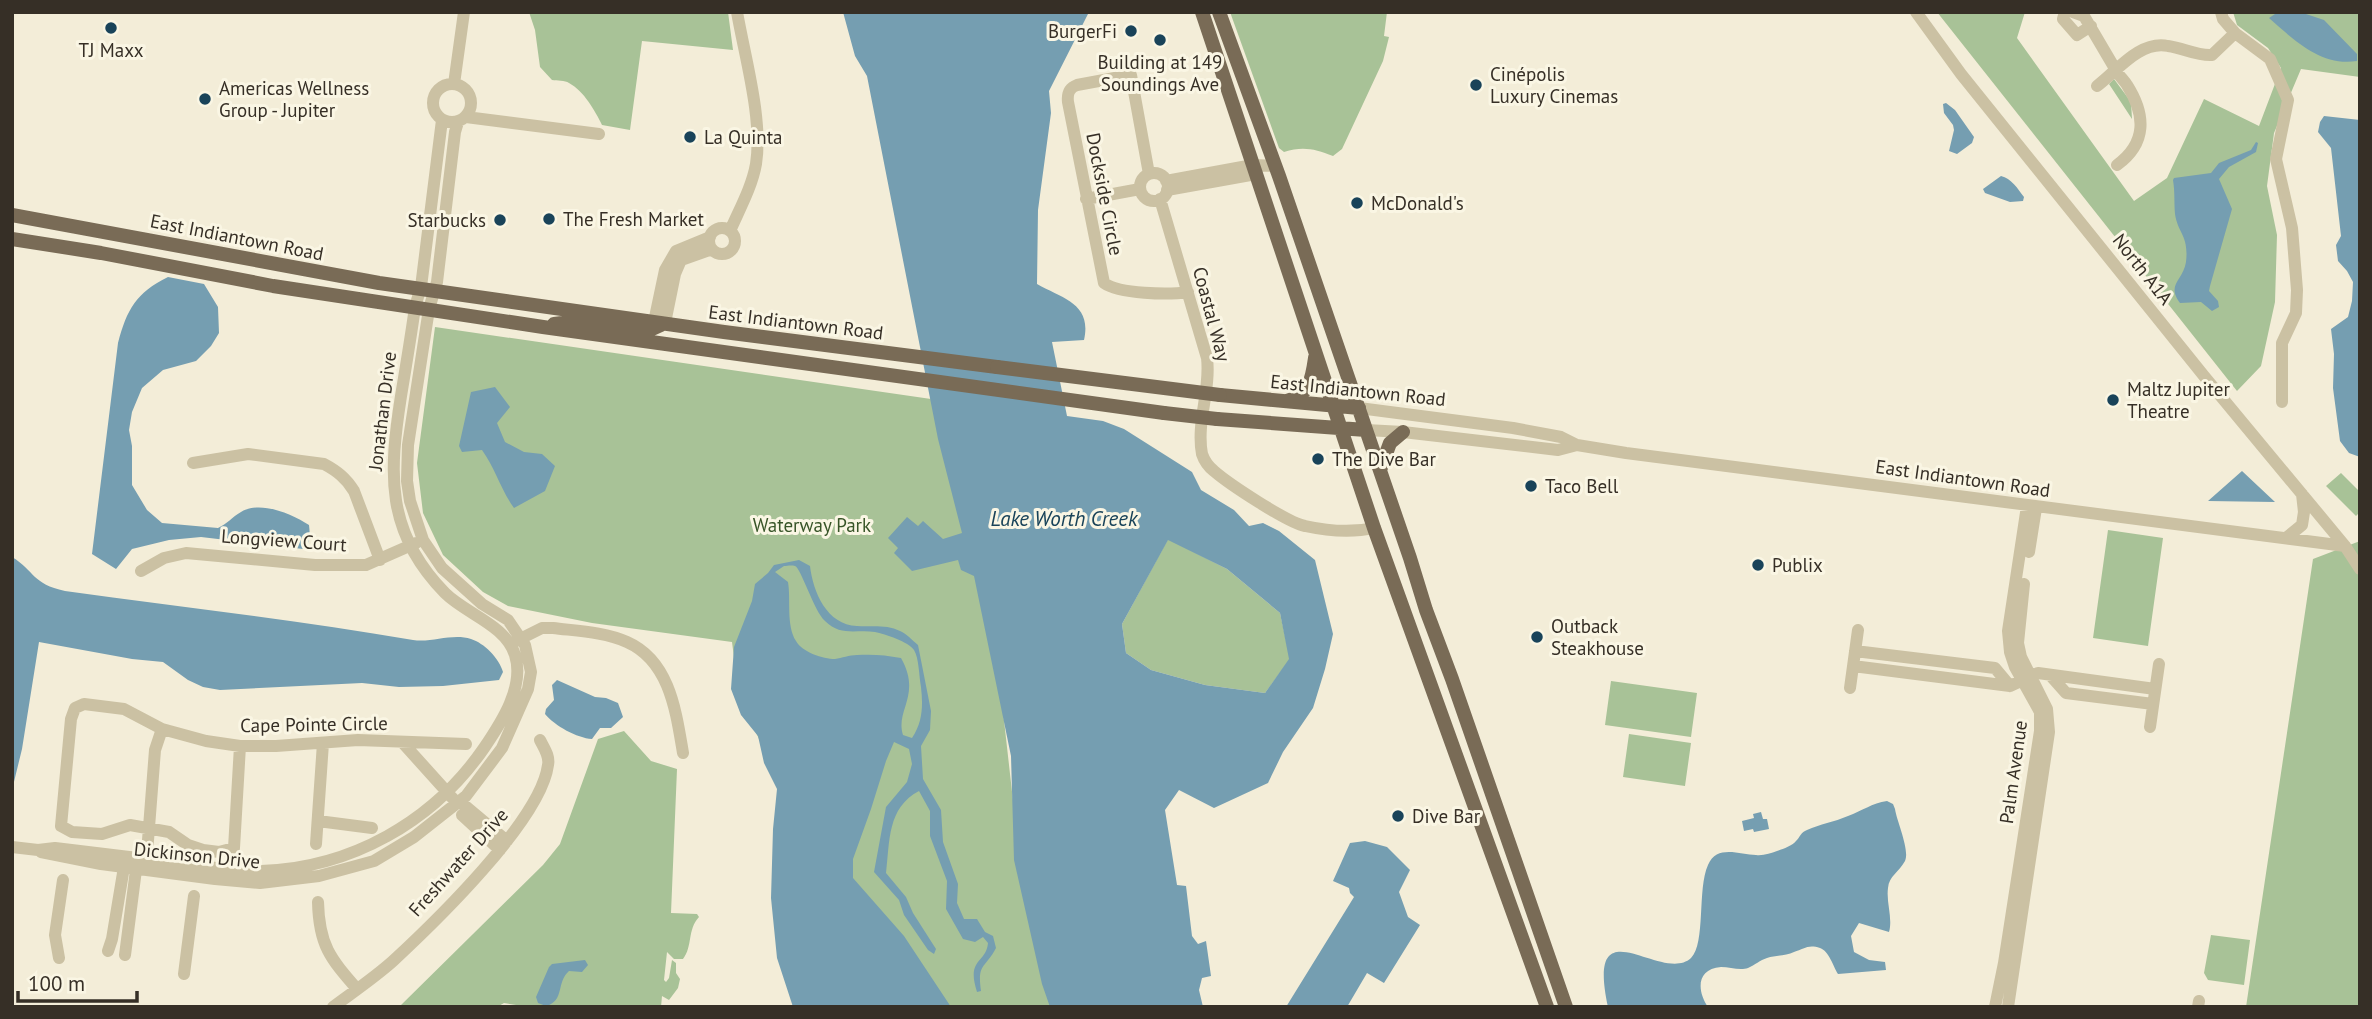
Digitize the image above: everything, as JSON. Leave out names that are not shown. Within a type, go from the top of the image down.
[{"type":"main road","points":[[1202,12],[1340,430],[1547,1007]]},
{"type":"main road","points":[[1219,12],[1275,166],[1426,610],[1566,1007]]},
{"type":"main road","name":"East Indiantown Road","points":[[12,215],[105,230],[305,270],[660,323],[1220,395],[1359,408]]},
{"type":"main road","points":[[102,253],[105,230]]},
{"type":"main road","name":"East Indiantown Road","points":[[12,239],[102,253],[273,286],[729,355],[1217,419],[1366,430]]},
{"type":"main road","points":[[543,327],[564,321],[578,321],[641,331],[650,330],[660,323]]},
{"type":"main road","points":[[1285,401],[1295,398],[1308,388],[1315,354]]},
{"type":"main road","points":[[1380,470],[1390,443],[1403,432]]},
{"type":"street","points":[[454,84],[464,12]]},
{"type":"street","points":[[730,231],[753,177],[757,152],[757,125],[737,12]]},
{"type":"street","name":"North A1A","points":[[1916,12],[2008,132],[2204,376],[2345,545],[2360,569]]},
{"type":"street","points":[[2065,12],[2063,19],[2077,35],[2091,26]]},
{"type":"street","points":[[2073,12],[2084,16],[2091,26],[2115,69],[2128,86],[2138,109],[2141,127],[2139,141],[2131,155],[2117,165]]},
{"type":"street","points":[[2221,12],[2223,19],[2235,33],[2270,59],[2288,100],[2276,159],[2292,228],[2297,290],[2296,313],[2282,343],[2282,402]]},
{"type":"street","points":[[2230,12],[2235,33]]},
{"type":"street","points":[[2097,86],[2115,69],[2144,50],[2158,45],[2200,56],[2212,55],[2235,33]]},
{"type":"street","name":"Dockside Circle","points":[[1149,174],[1131,75],[1077,85],[1068,92],[1086,199],[1104,283],[1113,288],[1168,294],[1188,292]]},
{"type":"street","points":[[454,84],[463,87],[471,99],[471,108],[455,132],[428,288],[442,120],[434,111],[433,98],[441,87],[454,84]]},
{"type":"street","points":[[442,120],[462,119],[599,134]]},
{"type":"street","points":[[1140,189],[1149,199],[1165,190],[1275,166]]},
{"type":"street","points":[[1140,189],[1142,180],[1149,174],[1161,175],[1165,190]]},
{"type":"street","points":[[1086,199],[1140,189]]},
{"type":"street","name":"Coastal Way","points":[[1165,190],[1188,292],[1207,358],[1209,380],[1201,443],[1203,457],[1212,470],[1288,520],[1303,526],[1354,533],[1374,527]]},
{"type":"street","points":[[660,323],[681,260],[711,243],[719,229],[730,231],[735,238],[732,250],[724,254],[711,243]]},
{"type":"street","name":"Jonathan Drive","points":[[428,288],[393,461],[396,506],[410,546],[422,565],[446,594],[501,634],[522,659]]},
{"type":"street","name":"Jonathan Drive","points":[[422,308],[407,462],[410,501],[423,540],[442,568],[472,597],[508,620],[522,638],[522,659]]},
{"type":"street","name":"East Indiantown Road","points":[[1359,408],[1513,428],[1561,437],[1577,445],[2031,507],[2345,545]]},
{"type":"street","name":"East Indiantown Road","points":[[1366,430],[1558,450],[1577,445]]},
{"type":"street","points":[[193,463],[248,454],[324,464],[334,469],[354,491],[380,560]]},
{"type":"street","points":[[2286,538],[2302,525],[2302,493]]},
{"type":"street","name":"Palm Avenue","points":[[1995,1007],[2040,731],[2040,712],[2021,681],[2018,643],[2031,507]]},
{"type":"street","name":"Longview Court","points":[[141,572],[164,558],[186,553],[315,565],[366,565],[423,540]]},
{"type":"street","points":[[509,644],[542,628],[553,628],[626,641],[641,649],[655,662],[665,678],[683,753]]},
{"type":"street","points":[[1850,688],[1858,630]]},
{"type":"street","points":[[1855,651],[1995,668],[2021,681]]},
{"type":"street","name":"Dickinson Drive","points":[[13,847],[38,850],[44,855],[71,860],[136,864],[260,883],[319,876],[374,861],[439,819],[452,797],[467,795],[502,748],[528,689],[531,672],[522,659]]},
{"type":"street","points":[[2150,727],[2159,664]]},
{"type":"street","points":[[1853,666],[2021,681],[2038,673],[2155,689]]},
{"type":"street","points":[[2050,675],[2066,693],[2153,704]]},
{"type":"street","name":"Palm Avenue","points":[[2008,1007],[2049,732],[2046,709],[2021,681]]},
{"type":"street","name":"Cape Pointe Circle","points":[[240,746],[234,848],[219,852],[202,850],[188,845],[169,832],[130,825],[102,834],[72,832],[61,826],[71,719],[75,708],[84,704],[124,709],[162,729],[206,741],[240,746],[276,747],[358,740],[466,744]]},
{"type":"street","points":[[108,951],[149,828],[155,750],[162,729]]},
{"type":"street","name":"Freshwater Drive","points":[[333,1007],[393,961],[503,846],[524,817],[545,776],[548,756],[540,740]]},
{"type":"street","name":"Cape Pointe Circle","points":[[402,742],[452,797],[463,804],[503,846]]},
{"type":"street","points":[[316,844],[323,743]]},
{"type":"street","points":[[318,821],[372,828]]},
{"type":"street","points":[[125,955],[136,864]]},
{"type":"street","points":[[58,958],[55,935],[63,880]]},
{"type":"street","points":[[184,974],[194,896]]},
{"type":"street","points":[[318,902],[319,921],[328,953],[357,989]]},
{"type":"green space","points":[[529,12],[728,12],[733,50],[642,41],[630,130],[602,125],[580,91],[567,82],[552,80],[540,67],[535,30]]},
{"type":"green space","points":[[1230,12],[1387,12],[1384,36],[1389,37],[1383,61],[1342,149],[1333,156],[1309,149],[1284,152],[1279,148]]},
{"type":"green space","points":[[1937,12],[2025,12],[2017,38],[2134,201],[2167,178],[2204,99],[2259,126],[2281,68],[2268,48],[2237,25],[2233,12],[2360,12],[2360,77],[2301,69],[2274,133],[2267,186],[2277,235],[2275,302],[2261,366],[2237,391]]},
{"type":"green space","points":[[2114,79],[2131,102],[2132,119],[2109,84]]},
{"type":"green space","name":"Waterway Park","points":[[435,327],[931,399],[998,667],[1019,854],[1056,1007],[863,1007],[780,783],[749,718],[737,681],[732,642],[592,623],[508,606],[483,592],[443,555],[423,513],[417,463]]},
{"type":"green space","points":[[2341,473],[2360,492],[2360,512],[2356,516],[2326,486]]},
{"type":"green space","points":[[2108,530],[2163,538],[2148,646],[2093,638]]},
{"type":"green space","points":[[1168,539],[1227,569],[1280,613],[1290,659],[1265,693],[1205,685],[1151,670],[1126,653],[1122,624]]},
{"type":"green space","points":[[2360,541],[2360,1007],[2246,1007],[2313,559]]},
{"type":"green space","points":[[1611,681],[1697,693],[1691,737],[1605,725]]},
{"type":"green space","points":[[624,731],[651,761],[677,769],[671,913],[697,914],[699,917],[683,959],[674,959],[667,952],[664,980],[666,982],[669,978],[672,960],[676,963],[676,973],[680,979],[678,988],[669,1000],[662,996],[661,1007],[529,1007],[504,1003],[497,1007],[399,1007],[543,865],[560,844],[598,739]]},
{"type":"green space","points":[[1629,734],[1691,743],[1685,786],[1623,777]]},
{"type":"green space","points":[[2211,935],[2250,940],[2244,985],[2208,980],[2204,973]]},
{"type":"water","name":"Lake Worth Creek","points":[[843,12],[1089,12],[1049,91],[1051,113],[1038,210],[1037,284],[1074,304],[1084,318],[1084,340],[1052,342],[1067,416],[1103,421],[1124,429],[1192,472],[1201,490],[1234,510],[1249,526],[1263,523],[1279,531],[1315,560],[1333,634],[1313,708],[1283,752],[1268,783],[1214,808],[1179,790],[1165,810],[1177,885],[1186,886],[1192,936],[1198,944],[1206,941],[1211,976],[1202,978],[1199,990],[1203,1007],[1050,1007],[1042,984],[1014,860],[1011,756],[974,576],[961,570],[958,560],[912,571],[894,553],[898,548],[888,538],[907,517],[918,526],[923,521],[943,539],[962,533],[938,439],[867,76],[855,56]],"holes":[[[1168,540],[1227,569],[1280,613],[1289,659],[1265,693],[1205,685],[1151,670],[1126,653],[1122,624]]]},
{"type":"water","points":[[2278,12],[2300,12],[2324,20],[2357,54],[2357,61],[2331,60],[2308,50],[2269,18]]},
{"type":"water","points":[[1946,103],[1955,110],[1974,137],[1972,143],[1957,154],[1949,151],[1954,130],[1944,113],[1943,104]]},
{"type":"water","points":[[2324,116],[2360,120],[2360,457],[2349,453],[2340,441],[2333,388],[2334,354],[2331,329],[2348,317],[2353,282],[2338,261],[2336,245],[2341,236],[2331,148],[2318,132]]},
{"type":"water","points":[[2256,142],[2256,152],[2229,167],[2219,179],[2232,209],[2209,291],[2218,301],[2219,307],[2212,311],[2201,302],[2180,303],[2175,287],[2184,268],[2187,253],[2175,214],[2173,180],[2211,173],[2219,163],[2251,150]]},
{"type":"water","points":[[2001,176],[2014,184],[2024,197],[2023,201],[2010,202],[1985,193],[1983,189]]},
{"type":"water","points":[[168,277],[204,284],[218,307],[219,333],[196,361],[163,370],[142,388],[132,412],[129,430],[132,446],[132,485],[147,510],[162,523],[218,528],[238,514],[257,507],[285,513],[309,525],[309,541],[303,549],[201,537],[169,540],[132,549],[116,569],[92,554],[118,343],[134,303],[148,289]]},
{"type":"water","points":[[495,387],[510,407],[497,423],[505,442],[524,452],[542,454],[555,466],[545,491],[514,508],[482,450],[462,452],[459,446],[471,392]]},
{"type":"water","points":[[2242,471],[2275,502],[2208,501]]},
{"type":"water","points":[[12,557],[46,585],[65,591],[413,640],[464,637],[481,644],[490,652],[503,672],[499,680],[443,686],[399,687],[362,683],[220,690],[203,687],[188,680],[163,662],[39,642],[22,749],[12,790]]},
{"type":"water","points":[[799,560],[810,566],[818,596],[837,620],[857,626],[895,629],[918,645],[931,711],[930,730],[921,746],[923,779],[941,810],[943,842],[958,884],[957,903],[964,919],[977,919],[985,932],[993,936],[996,948],[981,971],[981,991],[977,992],[974,973],[988,943],[983,937],[975,942],[963,939],[946,909],[947,881],[930,836],[930,811],[919,791],[901,806],[896,816],[890,837],[886,873],[906,897],[936,949],[934,954],[928,950],[904,915],[899,900],[874,872],[886,807],[907,782],[912,764],[909,749],[894,742],[853,859],[853,878],[904,936],[951,1007],[793,1007],[777,958],[771,898],[777,789],[764,763],[758,736],[741,715],[731,689],[734,647],[752,601],[755,584],[774,565]],"holes":[[[784,566],[795,566],[798,569],[821,616],[831,626],[843,631],[875,632],[902,641],[914,650],[919,667],[922,707],[912,738],[903,735],[901,726],[909,692],[907,671],[901,658],[854,655],[830,659],[813,654],[799,645],[791,628],[788,582],[775,572]]]},
{"type":"water","points":[[557,680],[595,697],[618,703],[623,717],[611,728],[600,728],[592,739],[567,731],[545,714],[554,700],[552,685]]},
{"type":"water","points":[[1887,801],[1893,804],[1895,809],[1906,856],[1889,884],[1889,932],[1859,923],[1851,936],[1854,952],[1869,960],[1885,962],[1886,970],[1838,974],[1826,952],[1820,948],[1809,947],[1767,958],[1745,969],[1721,967],[1707,972],[1703,976],[1701,988],[1708,1007],[1608,1007],[1604,976],[1607,958],[1617,952],[1678,964],[1691,958],[1698,941],[1705,875],[1708,865],[1717,855],[1729,852],[1759,855],[1772,853],[1792,844],[1805,831]]},
{"type":"water","points":[[1761,812],[1763,819],[1767,819],[1769,829],[1744,831],[1742,821],[1754,818],[1753,814]]},
{"type":"water","points":[[1365,841],[1387,847],[1410,870],[1399,892],[1408,917],[1420,925],[1384,983],[1367,973],[1347,1007],[1286,1007],[1354,897],[1349,888],[1333,881],[1350,843]]},
{"type":"water","points":[[585,960],[588,965],[582,972],[569,971],[565,975],[558,996],[552,1004],[546,1006],[538,1003],[536,997],[552,964]]},
{"type":"place","name":"TJ Maxx","points":[[111,28]]},
{"type":"place","name":"BurgerFi","points":[[1131,31]]},
{"type":"place","name":"Building at 149 Soundings Ave","points":[[1160,40]]},
{"type":"place","name":"Cinépolis Luxury Cinemas","points":[[1476,85]]},
{"type":"place","name":"Americas Wellness Group - Jupiter","points":[[205,99]]},
{"type":"place","name":"La Quinta","points":[[690,137]]},
{"type":"place","name":"McDonald's","points":[[1357,203]]},
{"type":"place","name":"The Fresh Market","points":[[549,219]]},
{"type":"place","name":"Starbucks","points":[[500,220]]},
{"type":"place","name":"Maltz Jupiter Theatre","points":[[2113,400]]},
{"type":"place","name":"The Dive Bar","points":[[1318,459]]},
{"type":"place","name":"Taco Bell","points":[[1531,486]]},
{"type":"place","name":"Publix","points":[[1758,565]]},
{"type":"place","name":"Outback Steakhouse","points":[[1537,637]]},
{"type":"place","name":"Dive Bar","points":[[1398,816]]}]
